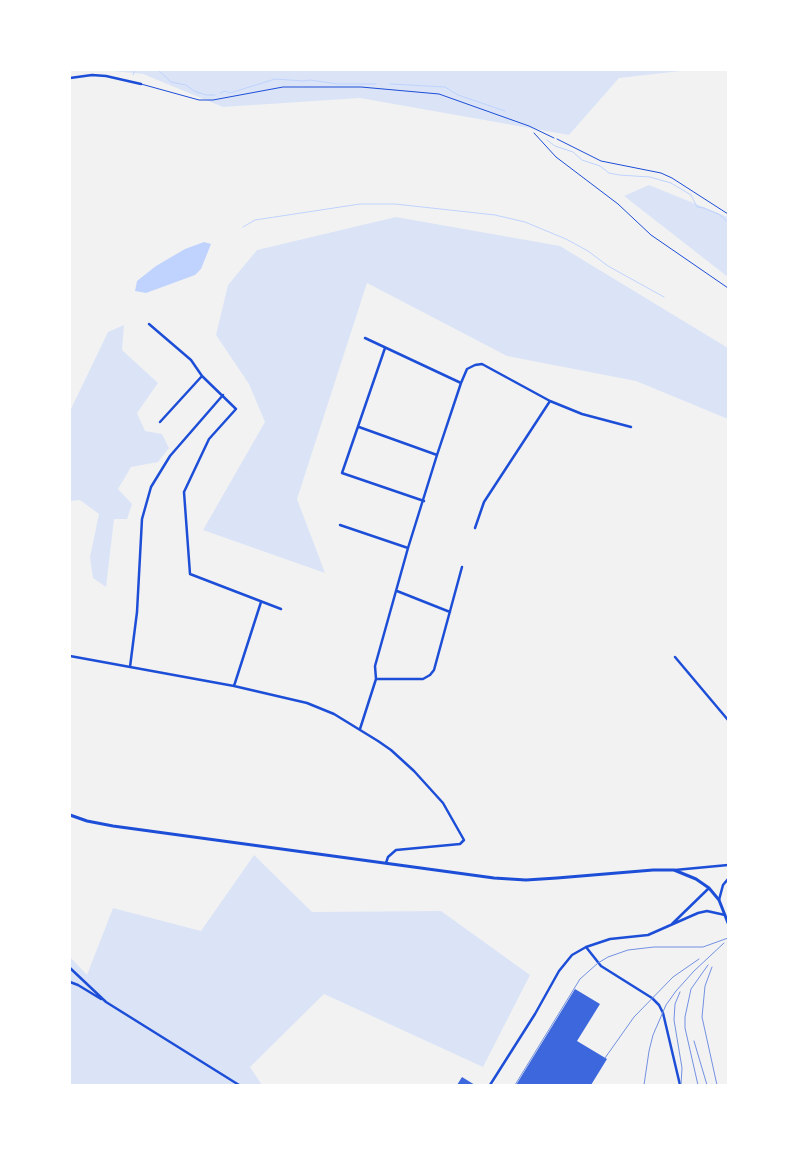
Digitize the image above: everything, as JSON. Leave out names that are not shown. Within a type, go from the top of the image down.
[{"type":"street","points":[[70,78],[92,75],[106,76],[141,84]]},
{"type":"street","points":[[149,324],[191,360],[202,376],[236,409],[209,439],[184,492],[190,574],[260,602],[282,608]]},
{"type":"street","points":[[365,338],[461,383]]},
{"type":"street","points":[[385,348],[342,473],[424,501]]},
{"type":"street","points":[[360,729],[376,679],[375,666],[408,548],[424,501],[436,455],[467,369],[474,365],[482,364],[550,401],[582,414],[631,427]]},
{"type":"street","points":[[160,422],[202,376]]},
{"type":"street","points":[[130,667],[137,612],[142,519],[151,487],[170,456],[223,395]]},
{"type":"street","points":[[475,528],[484,502],[550,401]]},
{"type":"street","points":[[359,427],[436,455]]},
{"type":"street","points":[[340,524],[408,548]]},
{"type":"street","points":[[376,679],[423,679],[434,670],[462,567]]},
{"type":"street","points":[[397,590],[450,612]]},
{"type":"street","points":[[234,686],[260,602]]},
{"type":"street","points":[[70,656],[234,686],[307,704],[334,714],[360,729],[391,750],[414,771],[442,803],[464,840],[460,844],[396,850],[388,857],[385,864]]},
{"type":"street","points":[[675,657],[728,720]]},
{"type":"street","points":[[70,815],[87,821],[113,826],[494,878],[526,880],[728,865]]},
{"type":"street","points":[[674,870],[696,879],[709,888],[719,900],[728,924]]},
{"type":"street","points":[[719,900],[723,886],[728,879]]},
{"type":"street","points":[[670,927],[709,888]]},
{"type":"street","points":[[490,1085],[536,1014],[559,971],[572,955],[586,947],[610,939],[648,935],[670,927],[698,913],[707,912],[726,915]]},
{"type":"street","points":[[586,947],[601,966],[652,998],[659,1005],[680,1085]]},
{"type":"street","points":[[70,968],[106,1002]]},
{"type":"street","points":[[70,982],[106,1002],[239,1085]]},
{"type":"lane","points":[[141,84],[199,100],[213,100],[283,88],[361,87],[439,94],[529,126],[554,138]]},
{"type":"path","points":[[529,126],[556,157],[618,204],[651,235],[728,288]]},
{"type":"path","points":[[554,138],[601,160],[667,176],[728,214]]},
{"type":"shaded area","points":[[102,70],[690,70],[619,78],[569,135],[360,98],[223,107],[143,74]]},
{"type":"shaded area","points":[[649,185],[728,217],[728,277],[624,196]]},
{"type":"shaded area","points":[[396,217],[560,246],[728,348],[728,419],[636,381],[507,356],[367,283],[297,499],[325,573],[203,530],[265,422],[249,384],[216,335],[228,285],[257,250]]},
{"type":"shaded area","points":[[124,325],[122,350],[158,383],[137,413],[145,431],[162,434],[169,448],[158,462],[131,467],[118,489],[132,504],[127,519],[114,519],[106,587],[93,578],[90,557],[99,514],[80,500],[70,501],[70,411],[108,332]]},
{"type":"shaded area","points":[[254,855],[312,912],[441,911],[530,975],[483,1067],[324,994],[250,1067],[262,1085],[70,1085],[70,957],[87,975],[113,908],[201,931]]},
{"type":"water","points":[[204,242],[211,244],[201,269],[195,275],[146,293],[135,291],[137,281],[156,266],[185,249]]},
{"type":"building","points":[[575,989],[600,1004],[577,1041],[607,1059],[591,1085],[516,1085]]},
{"type":"building","points":[[462,1077],[475,1085],[457,1085]]},
{"type":"waterway","points":[[133,75],[135,70]]},
{"type":"waterway","points":[[158,70],[171,82],[186,85],[194,91],[206,95],[215,95]]},
{"type":"waterway","points":[[220,93],[225,91],[230,93],[275,79],[310,80],[338,84],[376,84]]},
{"type":"waterway","points":[[390,84],[445,87],[458,95],[505,111]]},
{"type":"waterway","points":[[547,140],[555,146],[573,152],[582,160],[600,166],[609,173],[650,177],[671,183],[691,195],[697,207],[720,215],[728,222]]},
{"type":"waterway","points":[[243,227],[255,220],[360,204],[395,204],[495,215],[525,222],[566,239],[588,251],[608,266],[664,297]]},
{"type":"railway","points":[[515,1085],[580,979],[598,963],[608,957],[628,950],[654,947],[703,947],[728,938]]},
{"type":"railway","points":[[644,1085],[653,1035],[666,1005],[694,971],[724,943]]},
{"type":"railway","points":[[605,1058],[634,1017],[673,977],[699,959]]},
{"type":"railway","points":[[698,1085],[685,1028],[685,1017],[691,989],[708,965]]},
{"type":"railway","points":[[712,967],[705,986],[702,1017],[717,1085]]},
{"type":"railway","points":[[680,992],[675,1004],[674,1020],[682,1068],[681,1085]]},
{"type":"railway","points":[[694,1041],[707,1085]]}]
